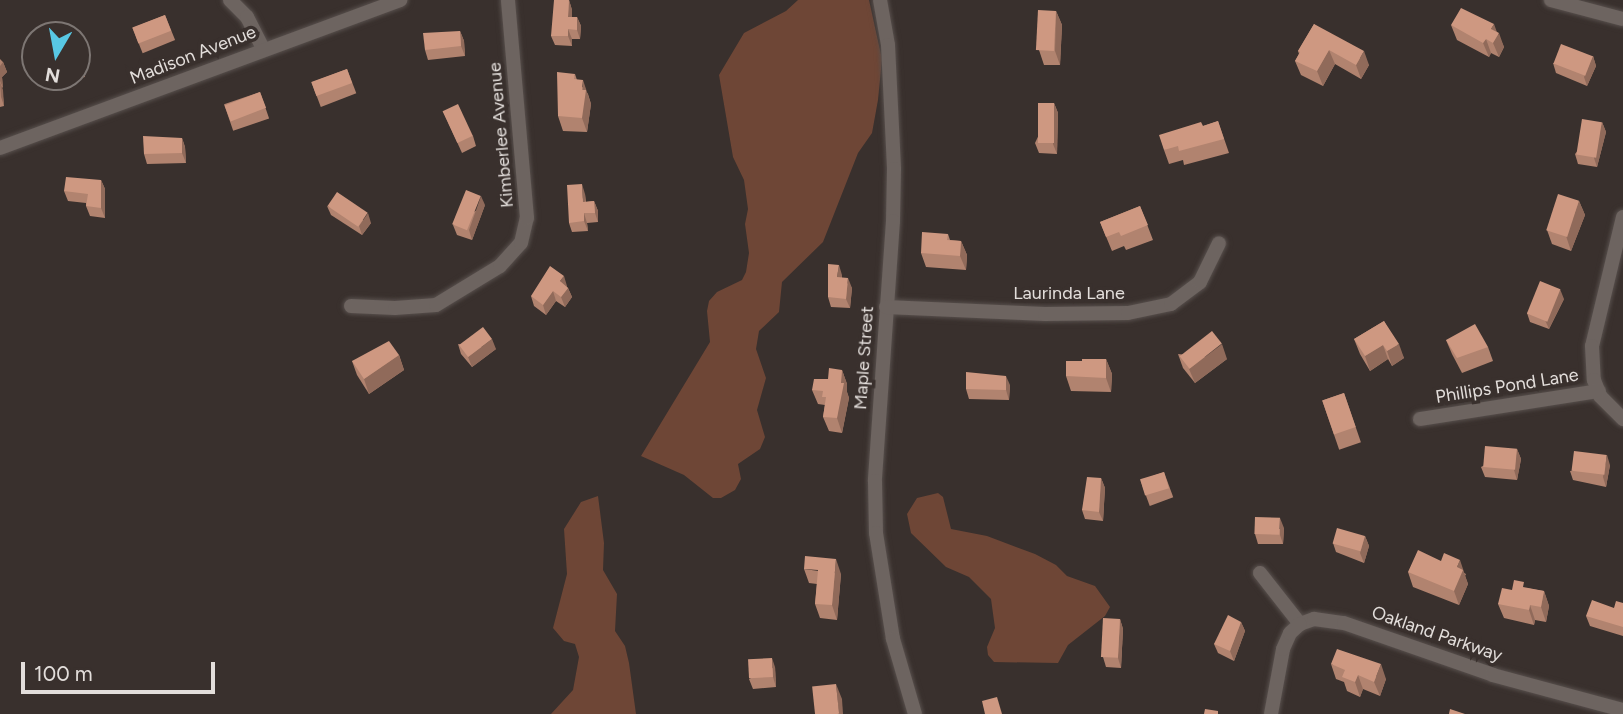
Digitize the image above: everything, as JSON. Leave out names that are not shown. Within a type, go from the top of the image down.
[{"type":"street","points":[[230,0],[247,17],[263,48]]},
{"type":"street","name":"Madison Avenue","points":[[0,148],[263,48],[400,0]]},
{"type":"street","name":"Kimberlee Avenue","points":[[351,306],[395,308],[436,305],[500,266],[521,243],[527,218],[508,0]]},
{"type":"street","name":"Maple Street","points":[[880,0],[888,45],[894,162],[893,221],[875,481],[876,533],[893,639],[915,714]]},
{"type":"street","points":[[1551,0],[1623,19]]},
{"type":"street","points":[[1623,217],[1592,346],[1594,380],[1608,406],[1623,419]]},
{"type":"street","name":"Laurinda Lane","points":[[886,307],[1045,314],[1128,313],[1171,304],[1200,282],[1219,243]]},
{"type":"street","name":"Phillips Pond Lane","points":[[1420,419],[1599,391]]},
{"type":"street","points":[[1260,573],[1300,624],[1290,633],[1283,649],[1271,714]]},
{"type":"street","name":"Oakland Parkway","points":[[1300,624],[1314,620],[1344,623],[1493,675],[1623,710]]},
{"type":"shaded area","points":[[798,0],[869,0],[882,59],[878,100],[872,133],[858,153],[823,242],[782,282],[779,312],[759,331],[756,349],[766,378],[757,410],[765,437],[760,449],[738,464],[741,479],[735,490],[721,498],[713,498],[684,475],[641,456],[710,342],[707,311],[709,301],[717,292],[742,280],[746,272],[749,253],[745,224],[748,209],[744,180],[733,157],[719,75],[744,33],[786,11]]},
{"type":"shaded area","points":[[938,493],[943,497],[951,529],[987,536],[1035,554],[1056,565],[1067,576],[1095,586],[1110,607],[1105,616],[1068,645],[1058,663],[994,662],[988,655],[987,647],[995,628],[991,599],[969,577],[946,567],[911,533],[907,514],[917,498]]},
{"type":"shaded area","points":[[598,496],[604,543],[603,570],[617,594],[615,631],[625,646],[636,714],[551,714],[573,690],[579,657],[575,644],[564,641],[553,628],[567,574],[564,529],[581,502]]},
{"type":"building","points":[[554,0],[569,0],[568,17],[577,17],[577,30],[568,29],[568,36],[551,36]]},
{"type":"building","points":[[1461,8],[1494,24],[1491,29],[1499,33],[1493,43],[1486,39],[1483,43],[1451,25]]},
{"type":"building","points":[[1038,10],[1056,11],[1054,51],[1036,50]]},
{"type":"building","points":[[165,15],[171,31],[138,43],[132,28]]},
{"type":"building","points":[[1314,24],[1364,51],[1356,65],[1329,50],[1317,71],[1295,61]]},
{"type":"building","points":[[460,31],[461,46],[425,50],[423,33]]},
{"type":"building","points":[[1561,44],[1593,56],[1585,76],[1553,64]]},
{"type":"building","points":[[347,69],[352,83],[316,96],[311,82]]},
{"type":"building","points":[[557,72],[575,74],[574,79],[583,80],[582,90],[586,90],[582,118],[558,116]]},
{"type":"building","points":[[260,92],[266,108],[231,121],[225,106]]},
{"type":"building","points":[[1038,103],[1054,103],[1054,143],[1038,143]]},
{"type":"building","points":[[458,104],[473,136],[457,143],[443,111]]},
{"type":"building","points":[[1582,119],[1602,122],[1596,158],[1576,155]]},
{"type":"building","points":[[1218,121],[1224,139],[1179,151],[1178,146],[1164,150],[1159,135],[1201,122],[1203,126]]},
{"type":"building","points":[[143,136],[182,138],[182,153],[144,154]]},
{"type":"building","points":[[66,177],[101,180],[101,208],[86,206],[88,194],[64,191]]},
{"type":"building","points":[[582,184],[583,202],[594,201],[595,213],[584,213],[584,221],[569,223],[567,185]]},
{"type":"building","points":[[466,190],[481,196],[467,230],[452,224]]},
{"type":"building","points":[[337,192],[368,213],[358,227],[327,206]]},
{"type":"building","points":[[1558,194],[1579,201],[1567,237],[1546,230]]},
{"type":"building","points":[[1140,206],[1148,225],[1121,236],[1119,232],[1106,237],[1100,222]]},
{"type":"building","points":[[922,232],[948,234],[947,240],[961,241],[960,256],[921,253]]},
{"type":"building","points":[[828,264],[839,265],[837,277],[848,278],[846,299],[828,297]]},
{"type":"building","points":[[550,266],[564,276],[560,281],[568,288],[561,297],[553,291],[543,305],[531,296]]},
{"type":"building","points":[[1540,281],[1560,289],[1547,322],[1527,313]]},
{"type":"building","points":[[1384,321],[1399,344],[1387,351],[1383,345],[1365,356],[1354,339]]},
{"type":"building","points":[[1475,324],[1488,347],[1457,358],[1446,340]]},
{"type":"building","points":[[483,327],[492,339],[468,357],[459,345]]},
{"type":"building","points":[[1212,331],[1222,344],[1190,369],[1180,356]]},
{"type":"building","points":[[389,341],[399,355],[364,379],[352,361]]},
{"type":"building","points":[[1106,359],[1106,378],[1066,376],[1066,361]]},
{"type":"building","points":[[829,368],[842,370],[841,383],[844,383],[837,418],[823,417],[826,397],[822,397],[823,391],[812,390],[814,379],[828,379]]},
{"type":"building","points":[[966,372],[1006,376],[1006,390],[966,389]]},
{"type":"building","points":[[1344,393],[1356,427],[1334,435],[1322,400]]},
{"type":"building","points":[[1485,446],[1517,449],[1515,470],[1483,467]]},
{"type":"building","points":[[1574,451],[1607,455],[1604,475],[1572,471]]},
{"type":"building","points":[[1164,472],[1169,488],[1145,496],[1140,479]]},
{"type":"building","points":[[1087,477],[1101,478],[1099,512],[1082,510]]},
{"type":"building","points":[[1255,517],[1280,518],[1279,535],[1254,534]]},
{"type":"building","points":[[1337,528],[1365,536],[1360,551],[1333,543]]},
{"type":"building","points":[[1418,550],[1441,561],[1444,553],[1460,560],[1457,567],[1463,570],[1454,591],[1408,572]]},
{"type":"building","points":[[805,556],[836,559],[832,605],[815,604],[818,570],[804,569]]},
{"type":"building","points":[[1514,580],[1524,582],[1523,587],[1544,591],[1541,607],[1530,605],[1529,610],[1498,604],[1502,588],[1512,590]]},
{"type":"building","points":[[1592,600],[1614,608],[1616,601],[1623,603],[1623,627],[1586,616]]},
{"type":"building","points":[[1228,615],[1241,622],[1230,651],[1214,644]]},
{"type":"building","points":[[1103,618],[1120,619],[1118,658],[1101,657]]},
{"type":"building","points":[[1337,649],[1381,664],[1374,682],[1358,675],[1355,682],[1342,677],[1345,670],[1331,664]]},
{"type":"building","points":[[772,658],[773,677],[749,678],[748,659]]},
{"type":"building","points":[[836,684],[839,714],[815,714],[812,687]]},
{"type":"building","points":[[997,697],[1002,714],[985,714],[982,701]]},
{"type":"building","points":[[1205,709],[1218,711],[1218,714],[1204,714]]},
{"type":"building","points":[[1450,709],[1465,714],[1449,714]]}]
